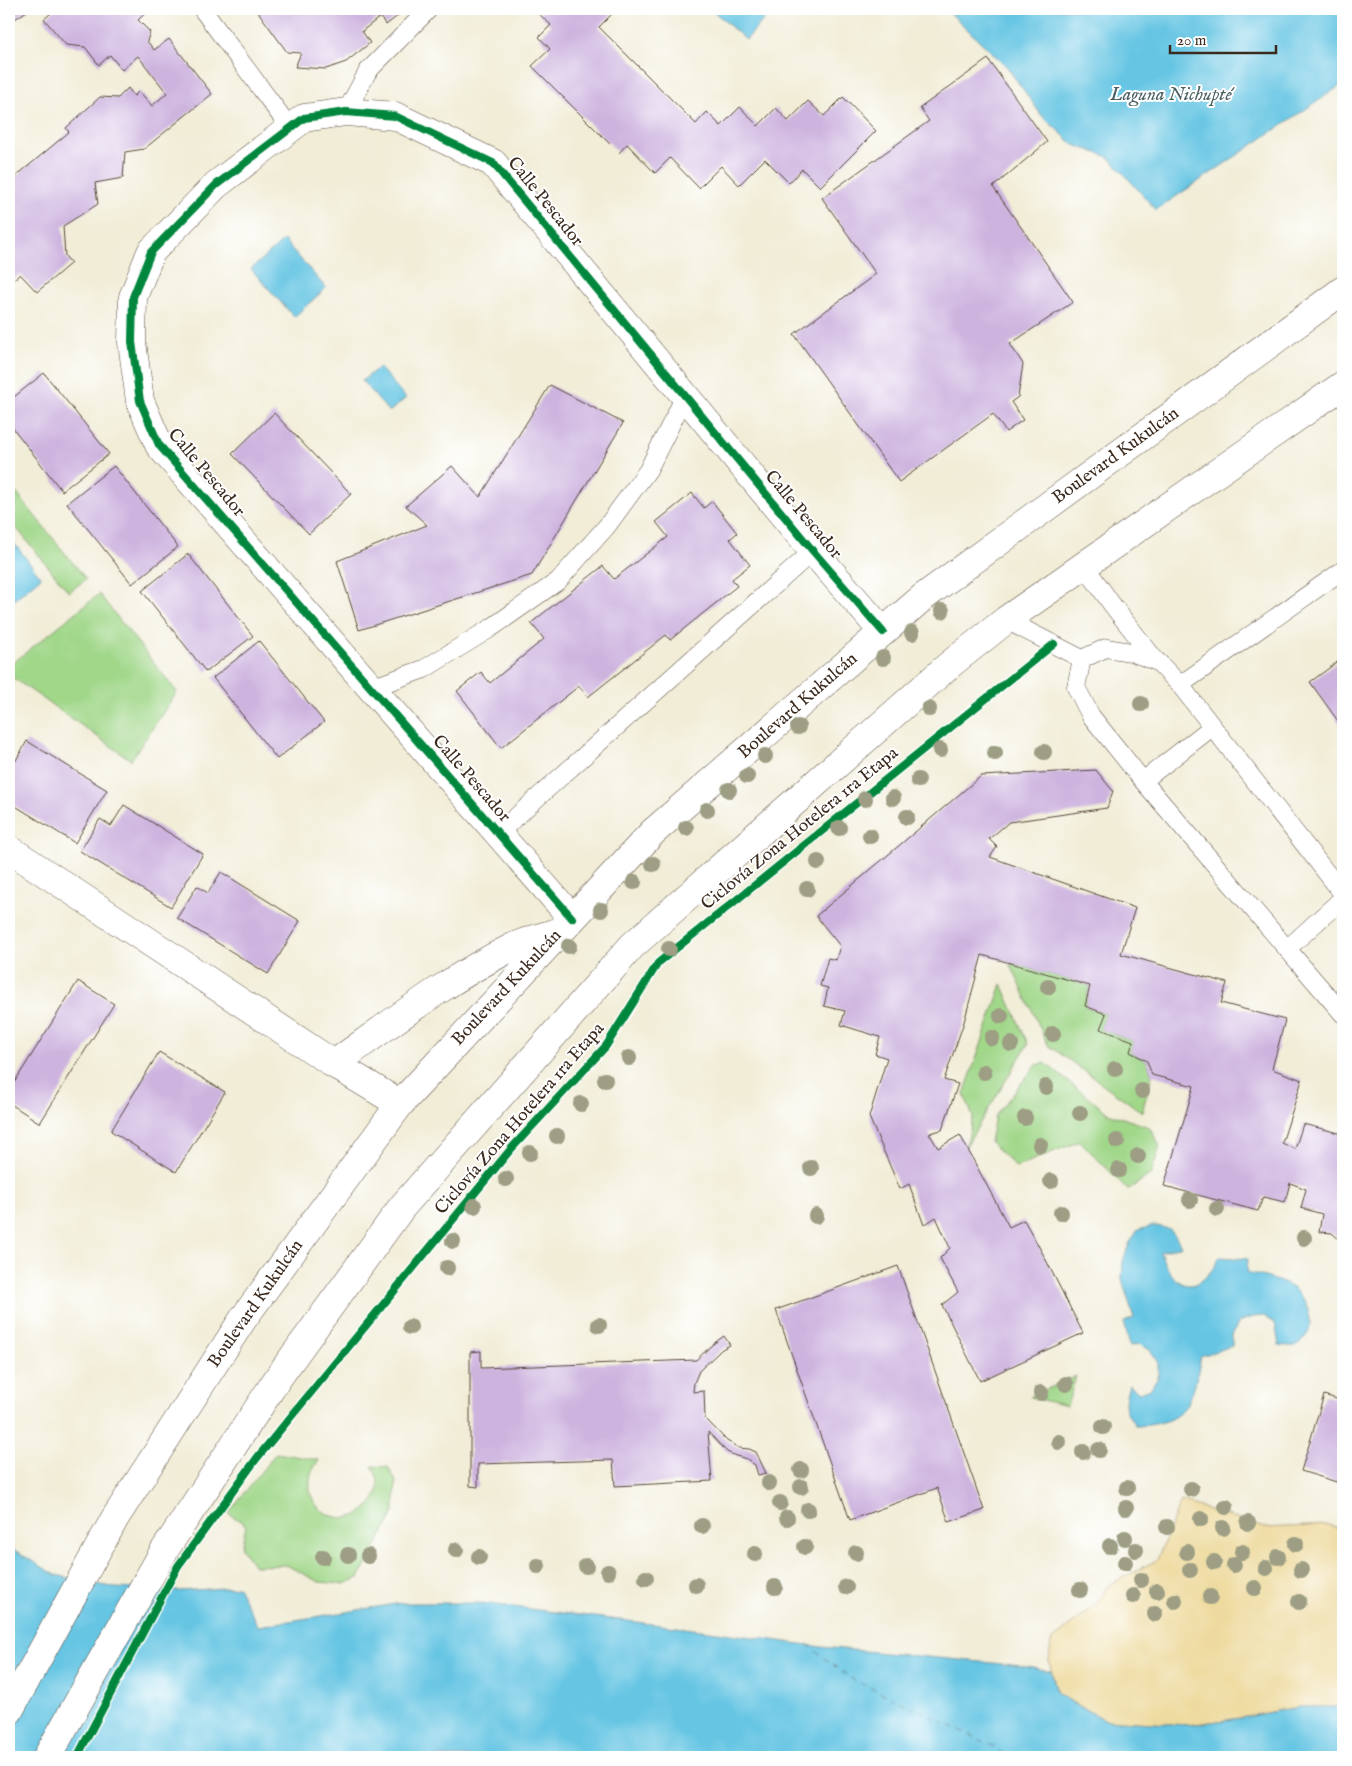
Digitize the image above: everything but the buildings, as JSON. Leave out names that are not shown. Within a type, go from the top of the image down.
[{"type":"main road","name":"Calle Pescador","points":[[566,925],[498,833],[159,445],[140,401],[132,342],[133,297],[152,252],[216,185],[304,118],[346,112],[394,116],[493,163],[813,551],[883,632]]},
{"type":"main road","name":"Boulevard Kukulcán","points":[[9,1711],[115,1518],[243,1319],[400,1104],[653,832],[922,598],[1343,290]]},
{"type":"main road","points":[[47,1757],[164,1551],[280,1376],[402,1207],[599,981],[632,946],[948,666],[1006,620],[1343,385]]},
{"type":"main road","points":[[9,849],[334,1064],[400,1104]]},
{"type":"main road","points":[[334,1064],[402,1015],[470,971],[514,946],[566,925]]},
{"type":"lane","points":[[202,9],[290,128]]},
{"type":"lane","points":[[346,112],[368,71],[430,9]]},
{"type":"lane","points":[[371,688],[424,669],[491,628],[558,581],[607,526],[648,470],[685,396]]},
{"type":"lane","points":[[498,833],[813,551]]},
{"type":"lane","points":[[1084,565],[1113,606],[1158,662],[1180,685],[1343,894]]},
{"type":"lane","points":[[1180,685],[1343,570]]},
{"type":"lane","points":[[1006,620],[1082,659]]},
{"type":"lane","points":[[1082,659],[1106,648],[1131,652],[1158,662]]},
{"type":"lane","points":[[1082,659],[1076,686],[1091,716],[1143,781],[1343,1014]]},
{"type":"lane","points":[[1143,781],[1212,727]]},
{"type":"lane","points":[[1287,949],[1343,898]]},
{"type":"green space","points":[[9,484],[86,579],[69,592],[9,519]]},
{"type":"green space","points":[[99,594],[177,692],[131,760],[9,675],[9,666]]},
{"type":"green space","points":[[1010,963],[1090,986],[1085,1006],[1106,1014],[1100,1029],[1133,1041],[1130,1052],[1147,1061],[1152,1075],[1142,1112],[1048,1045]]},
{"type":"green space","points":[[1002,984],[1028,1044],[966,1146],[973,1117],[964,1094]]},
{"type":"green space","points":[[1045,1063],[1108,1113],[1149,1127],[1160,1146],[1151,1174],[1128,1190],[1080,1141],[1016,1167],[990,1142],[995,1116],[1036,1065]]},
{"type":"green space","points":[[1076,1376],[1067,1406],[1030,1397]]},
{"type":"green space","points":[[276,1453],[319,1460],[311,1475],[311,1494],[316,1505],[324,1512],[335,1517],[346,1518],[358,1515],[368,1508],[376,1496],[378,1488],[376,1473],[372,1466],[388,1467],[396,1481],[394,1513],[359,1578],[344,1584],[319,1582],[286,1565],[254,1566],[241,1548],[246,1525],[228,1513]]},
{"type":"sand","points":[[1181,1501],[1265,1528],[1328,1525],[1343,1529],[1343,1707],[1298,1707],[1241,1718],[1188,1725],[1106,1720],[1057,1693],[1049,1661],[1051,1641],[1098,1603],[1107,1586],[1157,1560]]},
{"type":"water","points":[[711,9],[766,9],[770,12],[746,40]]},
{"type":"water","name":"Laguna Nichupté","points":[[946,9],[1343,9],[1343,84],[1156,210],[1109,157],[1074,145],[1042,116],[1007,67]]},
{"type":"water","points":[[284,240],[326,288],[294,317],[251,269]]},
{"type":"water","points":[[379,367],[406,398],[389,412],[362,381]]},
{"type":"water","points":[[9,537],[41,577],[9,604]]},
{"type":"water","points":[[1152,1226],[1163,1227],[1171,1231],[1181,1246],[1160,1252],[1166,1265],[1180,1282],[1187,1285],[1195,1284],[1203,1279],[1212,1270],[1220,1257],[1248,1259],[1247,1272],[1284,1284],[1301,1296],[1308,1311],[1310,1328],[1302,1341],[1294,1346],[1289,1346],[1279,1345],[1275,1323],[1264,1316],[1252,1317],[1239,1322],[1232,1335],[1232,1346],[1201,1356],[1194,1386],[1185,1408],[1167,1421],[1136,1426],[1126,1411],[1125,1406],[1129,1385],[1139,1393],[1150,1389],[1158,1378],[1158,1361],[1150,1350],[1139,1344],[1130,1346],[1124,1322],[1134,1318],[1122,1280],[1123,1261],[1129,1244],[1138,1230]]},
{"type":"water","points":[[9,1547],[56,1575],[115,1588],[180,1591],[238,1587],[258,1626],[402,1603],[481,1603],[717,1632],[821,1647],[1013,1665],[1051,1671],[1057,1693],[1106,1720],[1188,1725],[1241,1718],[1298,1707],[1343,1707],[1343,1757],[9,1757]]},
{"type":"ferry route","points":[[807,1644],[850,1678],[991,1745],[1007,1757]]},
{"type":"cycle path","points":[[572,918],[159,445],[140,401],[132,342],[133,297],[151,252],[216,185],[304,118],[346,112],[395,116],[493,163],[813,551],[883,632]]},
{"type":"cycle path","name":"Ciclovía Zona Hotelera 1ra Etapa","points":[[77,1757],[178,1566],[257,1458],[511,1149],[606,1046],[658,963],[1054,644]]}]
